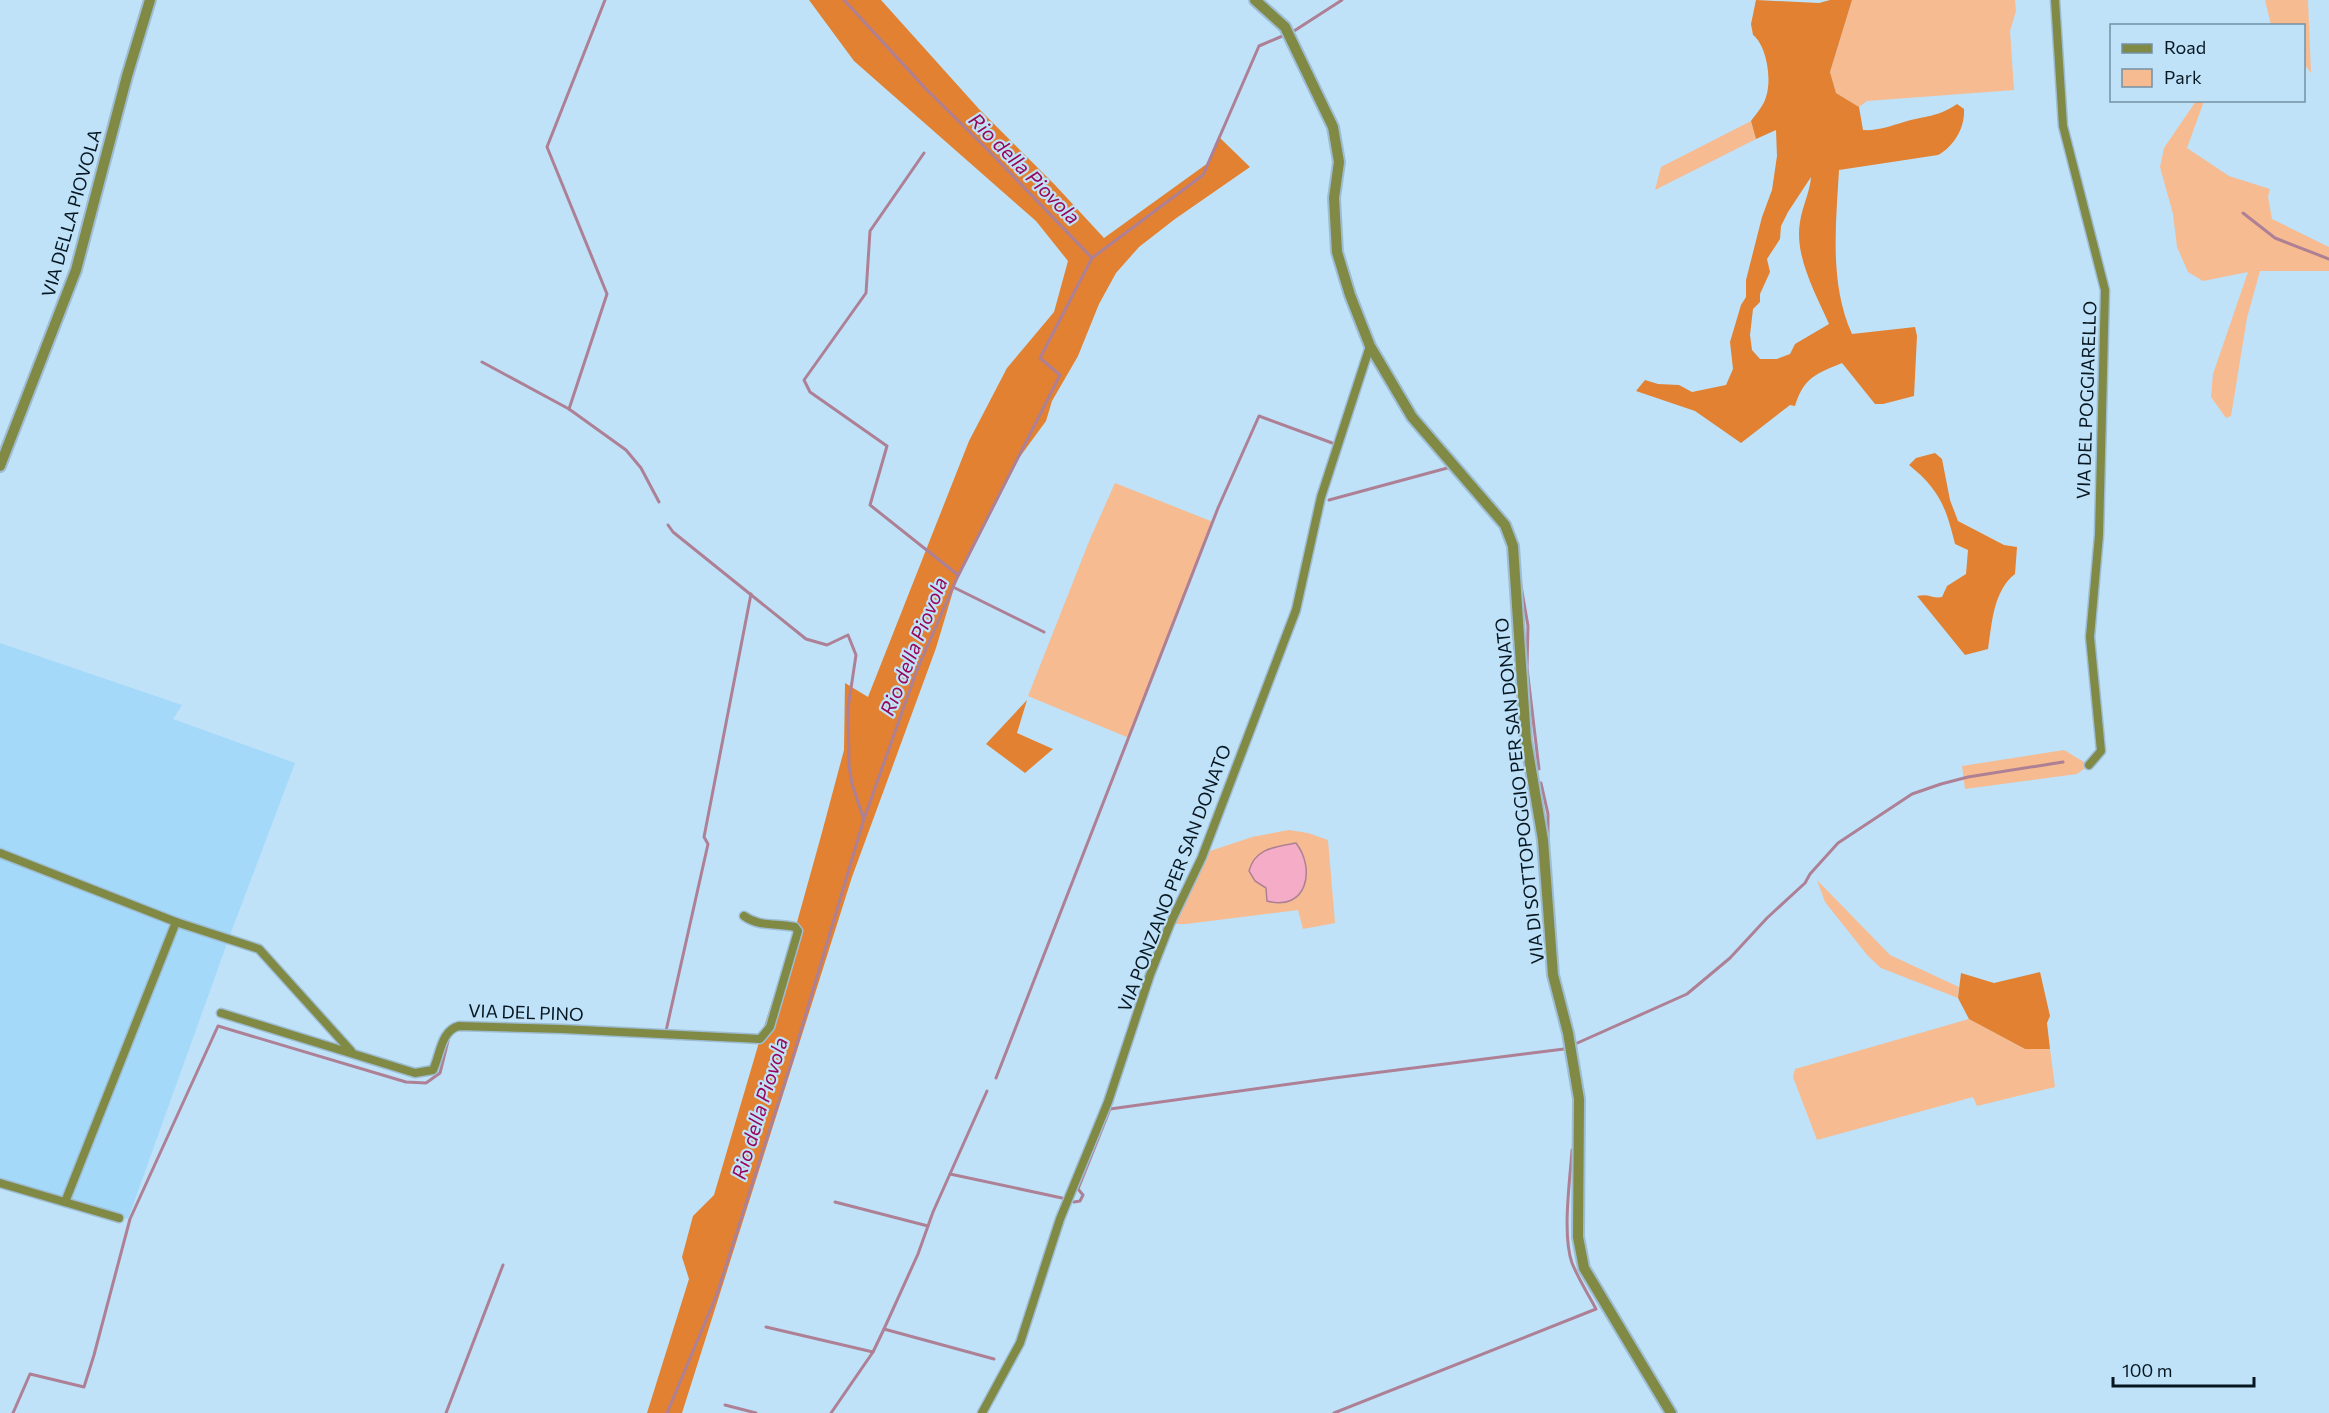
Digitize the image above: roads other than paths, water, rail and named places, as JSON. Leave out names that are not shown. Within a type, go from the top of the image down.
[{"type":"street","name":"VIA DELLA PIOVOLA","points":[[0,466],[76,270],[127,76],[150,0]]},
{"type":"street","name":"VIA DI SOTTOPOGGIO PER SAN DONATO","points":[[1255,0],[1288,34],[1333,127],[1339,162],[1334,198],[1337,252],[1350,295],[1370,346],[1412,417],[1504,525],[1513,546],[1526,740],[1543,840],[1553,975],[1570,1046],[1579,1099],[1578,1237],[1584,1268],[1671,1413]]},
{"type":"street","name":"VIA DEL POGGIARELLO","points":[[2055,0],[2063,126],[2105,290],[2099,536],[2090,637],[2101,751],[2089,765]]},
{"type":"street","name":"VIA PONZANO PER SAN DONATO","points":[[982,1413],[1020,1343],[1060,1219],[1108,1102],[1150,975],[1170,924],[1202,857],[1296,610],[1322,497],[1370,346]]},
{"type":"street","points":[[0,853],[176,922],[259,949],[354,1054]]},
{"type":"street","name":"VIA DEL PINO","points":[[221,1013],[415,1073],[433,1070],[447,1034],[459,1026],[760,1039],[770,1027],[798,931],[795,927],[787,925],[752,922],[744,916]]},
{"type":"street","points":[[65,1202],[176,922]]},
{"type":"street","points":[[0,1184],[119,1218]]},
{"type":"waterway","points":[[569,409],[607,294],[547,147],[605,0]]},
{"type":"waterway","name":"Rio della Piovola","points":[[844,0],[925,88],[1092,258]]},
{"type":"waterway","name":"Rio della Piovola","points":[[667,1413],[717,1294],[793,1057],[864,819],[917,670],[957,578],[1060,375],[1040,358],[1092,258],[1203,175],[1259,46],[1294,31],[1342,0]]},
{"type":"waterway","points":[[924,153],[870,231],[866,293],[804,380],[810,392],[887,446],[870,505],[958,575]]},
{"type":"waterway","points":[[2243,213],[2275,238],[2329,259]]},
{"type":"waterway","points":[[482,362],[569,409],[626,450],[641,468],[659,502]]},
{"type":"waterway","points":[[996,1078],[1218,508],[1259,416],[1335,444],[1334,446]]},
{"type":"waterway","points":[[1329,500],[1451,467]]},
{"type":"waterway","points":[[668,525],[673,532],[806,639],[827,645],[848,635],[856,655],[848,708],[849,765],[852,784],[863,817]]},
{"type":"waterway","points":[[1520,580],[1528,626],[1527,668],[1539,769]]},
{"type":"waterway","points":[[953,587],[1044,632]]},
{"type":"waterway","points":[[666,1031],[708,844],[704,837],[751,594]]},
{"type":"waterway","points":[[1074,1202],[1080,1201],[1083,1195],[1078,1189],[1110,1109],[1564,1049],[1687,994],[1730,958],[1767,918],[1805,883],[1810,874],[1838,843],[1912,794],[1968,777],[2063,762]]},
{"type":"waterway","points":[[1541,783],[1548,814],[1548,841]]},
{"type":"waterway","points":[[13,1413],[30,1374],[84,1387],[130,1219],[218,1026],[406,1082],[426,1083],[440,1073],[449,1037]]},
{"type":"waterway","points":[[831,1413],[873,1352],[918,1254],[933,1212],[987,1091]]},
{"type":"waterway","points":[[1334,1413],[1596,1309],[1574,1269],[1569,1251],[1568,1207],[1572,1150]]},
{"type":"waterway","points":[[950,1174],[1062,1198]]},
{"type":"waterway","points":[[835,1202],[928,1226]]},
{"type":"waterway","points":[[446,1413],[503,1265]]},
{"type":"waterway","points":[[766,1327],[873,1352]]},
{"type":"waterway","points":[[884,1329],[994,1359]]},
{"type":"waterway","points":[[725,1405],[756,1413]]}]
